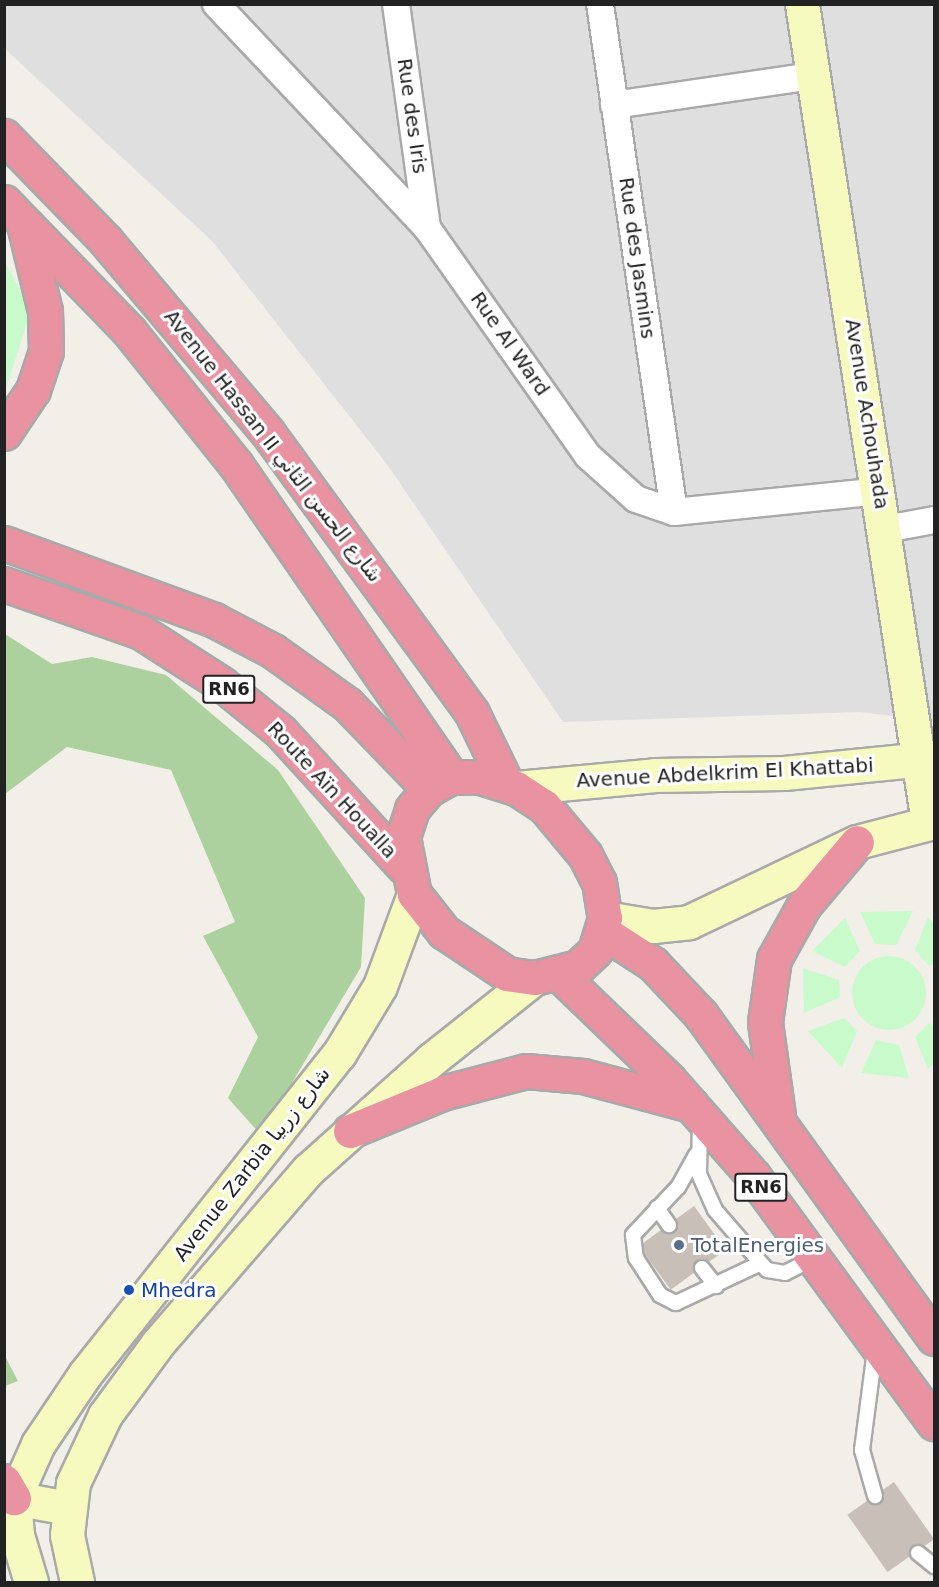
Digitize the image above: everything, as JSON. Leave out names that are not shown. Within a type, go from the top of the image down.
[{"type":"highway","name":"Avenue Hassan II شارع الحسن الثاني","points":[[4,136],[113,249],[268,433],[472,713],[511,785]]},
{"type":"highway","name":"Avenue Hassan II شارع الحسن الثاني","points":[[14,211],[129,331],[236,465],[440,783]]},
{"type":"highway","points":[[4,433],[33,390],[46,351],[45,311],[14,211]]},
{"type":"highway","name":"RN6","points":[[4,543],[214,620],[273,651],[347,704],[440,783]]},
{"type":"highway","name":"Route Aïn Houalla","points":[[4,584],[141,632],[222,684],[280,731],[409,880]]},
{"type":"highway","points":[[409,880],[403,837],[412,809],[440,783],[511,785],[544,806],[585,855],[599,882],[604,925],[595,951],[547,977]]},
{"type":"highway","points":[[780,1126],[765,1022],[774,959],[804,905],[856,842]]},
{"type":"highway","name":"RN6","points":[[409,880],[444,932],[474,957],[507,974],[547,977],[696,1110],[816,1257],[934,1423]]},
{"type":"highway","name":"RN6","points":[[604,925],[675,984],[934,1338]]},
{"type":"highway","points":[[350,1131],[453,1089],[526,1071],[583,1076],[696,1110]]},
{"type":"main road","name":"Avenue Achouhada","points":[[802,4],[886,529],[928,760],[931,823]]},
{"type":"main road","name":"Avenue Abdelkrim El Khattabi","points":[[511,785],[554,781],[784,773],[928,760]]},
{"type":"main road","points":[[604,925],[653,926],[689,922],[856,842],[931,823]]},
{"type":"main road","name":"Avenue Zarbia شارع زربيا","points":[[31,1582],[8,1494],[85,1374],[339,1054],[380,986],[409,880]]},
{"type":"main road","name":"Avenue Zarbia شارع زربيا","points":[[77,1582],[70,1563],[68,1508],[93,1438],[145,1361],[272,1208],[350,1131],[547,977]]},
{"type":"main road","points":[[8,1494],[68,1508]]},
{"type":"street","name":"Rue Al Ward","points":[[216,4],[427,228],[588,456],[636,499],[674,512],[880,492]]},
{"type":"street","name":"Rue des Iris","points":[[396,4],[427,228]]},
{"type":"street","name":"Rue des Jasmins","points":[[600,4],[674,512]]},
{"type":"street","points":[[614,105],[813,76]]},
{"type":"street","points":[[886,529],[934,520]]},
{"type":"lane","points":[[696,1110],[696,1155],[715,1210],[759,1264],[785,1273],[816,1257]]},
{"type":"lane","points":[[696,1155],[685,1177],[657,1208],[631,1243],[660,1295],[682,1302],[759,1264]]},
{"type":"lane","points":[[657,1208],[669,1224]]},
{"type":"lane","points":[[702,1268],[716,1286]]},
{"type":"lane","points":[[875,1496],[862,1449],[876,1342]]},
{"type":"lane","points":[[918,1553],[934,1566]]},
{"type":"shaded area","points":[[4,5],[934,5],[934,721],[860,712],[563,722],[386,463],[212,241],[5,49]]},
{"type":"green space","points":[[5,262],[31,310],[5,392]]},
{"type":"green space","points":[[5,634],[52,664],[92,657],[166,675],[278,770],[365,898],[361,967],[261,1135],[228,1098],[258,1037],[203,936],[235,922],[171,770],[67,747],[5,794]]},
{"type":"green space","points":[[913,911],[896,945],[875,944],[860,912]]},
{"type":"green space","points":[[928,917],[934,924],[934,964],[929,966],[915,950]]},
{"type":"green space","points":[[845,918],[860,951],[845,967],[812,951]]},
{"type":"green space","points":[[889,956],[903,959],[915,967],[923,979],[926,993],[923,1007],[915,1019],[903,1027],[889,1030],[875,1027],[863,1019],[855,1007],[852,993],[855,979],[863,967],[875,959]]},
{"type":"green space","points":[[803,968],[839,980],[840,997],[804,1013]]},
{"type":"green space","points":[[844,1018],[857,1031],[842,1068],[808,1031]]},
{"type":"green space","points":[[929,1023],[934,1026],[934,1063],[928,1069],[915,1037]]},
{"type":"green space","points":[[876,1040],[899,1045],[909,1078],[861,1073]]},
{"type":"green space","points":[[4,1354],[18,1381],[5,1386],[4,1386]]},
{"type":"building","points":[[694,1206],[726,1250],[671,1290],[639,1246]]},
{"type":"building","points":[[894,1482],[934,1539],[887,1572],[847,1515]]},
{"type":"place","name":"TotalEnergies","points":[[679,1245]]},
{"type":"place","name":"Mhedra","points":[[129,1290]]}]
